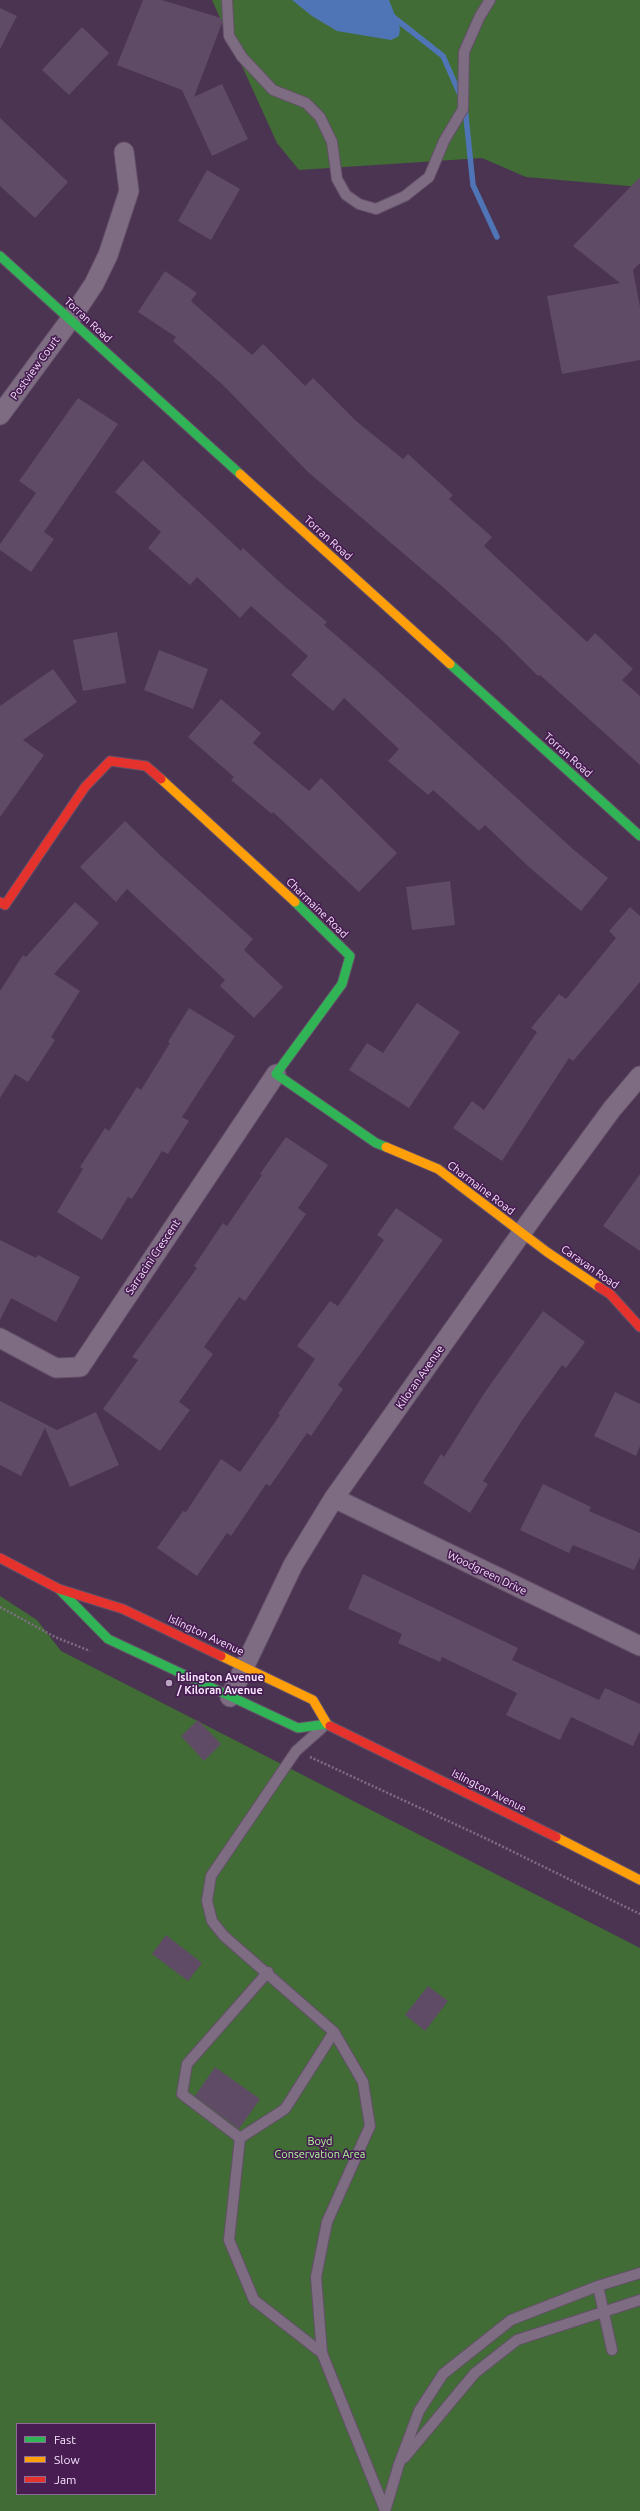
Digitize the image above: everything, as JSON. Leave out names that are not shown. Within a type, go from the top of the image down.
[{"type":"street","name":"Postview Court","points":[[0,415],[70,320],[94,284],[108,255],[129,191],[124,152]]},
{"type":"street","name":"Torran Road","points":[[0,256],[640,836]]},
{"type":"street","name":"Charmaine Road","points":[[2,907],[86,787],[110,761],[146,766],[324,928],[350,956],[342,984],[276,1074],[376,1143],[438,1169],[521,1233]]},
{"type":"street","name":"Sarracini Crescent","points":[[0,1338],[56,1368],[80,1367],[276,1074]]},
{"type":"street","name":"Kiloran Avenue","points":[[230,1697],[293,1565],[334,1498],[521,1233],[612,1109],[640,1076]]},
{"type":"street","name":"Caravan Road","points":[[521,1233],[610,1294],[640,1327]]},
{"type":"street","name":"Woodgreen Drive","points":[[334,1498],[640,1646]]},
{"type":"street","name":"Islington Avenue","points":[[0,1558],[59,1589],[123,1609],[313,1700],[327,1724]]},
{"type":"street","name":"Islington Avenue","points":[[59,1589],[108,1638],[298,1728],[327,1724],[451,1784],[640,1880]]},
{"type":"lane","points":[[227,0],[229,36],[242,57],[273,90],[306,103],[320,117],[332,142],[337,178],[346,195],[359,204],[376,209],[405,196],[429,177],[444,141],[464,109],[464,52],[480,16],[490,0]]},
{"type":"lane","points":[[327,1724],[296,1751],[211,1876],[207,1901],[212,1921],[224,1936],[268,1972],[334,2032],[363,2082],[370,2126],[327,2222],[316,2276],[322,2353],[385,2510]]},
{"type":"lane","points":[[240,2138],[182,2094],[188,2064],[268,1972]]},
{"type":"lane","points":[[240,2138],[285,2109],[334,2032]]},
{"type":"lane","points":[[240,2138],[229,2240],[254,2300],[322,2353]]},
{"type":"lane","points":[[385,2510],[399,2464],[419,2411],[443,2374],[511,2320],[598,2286],[640,2273]]},
{"type":"lane","points":[[598,2286],[605,2312],[612,2350]]},
{"type":"lane","points":[[399,2464],[475,2373],[518,2340],[640,2300]]},
{"type":"path","points":[[296,1751],[487,1839],[640,1914]]},
{"type":"green space","points":[[212,0],[640,0],[640,187],[526,177],[482,158],[299,170],[277,143]]},
{"type":"green space","name":"Boyd Conservation Area","points":[[0,1596],[37,1620],[61,1651],[640,1948],[640,2511],[0,2511]]},
{"type":"water","points":[[292,0],[389,0],[400,28],[399,36],[391,40],[337,31],[312,16]]},
{"type":"building","points":[[143,0],[162,0],[221,18],[222,23],[194,97],[222,84],[248,139],[212,156],[182,90],[117,65]]},
{"type":"building","points":[[0,8],[17,16],[0,49]]},
{"type":"building","points":[[82,27],[109,53],[69,95],[42,70]]},
{"type":"building","points":[[0,118],[68,182],[35,218],[0,186]]},
{"type":"building","points":[[207,170],[240,189],[211,240],[178,221]]},
{"type":"building","points":[[640,177],[640,263],[633,270],[640,307],[640,360],[562,374],[547,296],[620,283],[573,246]]},
{"type":"building","points":[[165,271],[197,293],[191,301],[252,355],[263,344],[305,386],[313,378],[356,421],[403,459],[408,454],[453,495],[449,499],[492,537],[484,546],[587,642],[595,633],[633,669],[622,680],[640,696],[640,765],[540,675],[538,676],[502,640],[445,589],[308,472],[223,385],[173,341],[176,337],[138,312]]},
{"type":"building","points":[[78,398],[118,424],[44,532],[54,539],[31,572],[0,550],[0,544],[36,493],[19,481]]},
{"type":"building","points":[[143,460],[241,551],[243,548],[284,586],[327,622],[324,625],[375,669],[574,850],[608,878],[581,911],[530,868],[485,825],[479,831],[433,790],[428,795],[388,761],[399,749],[344,698],[333,711],[291,675],[308,656],[251,606],[240,618],[197,577],[190,585],[148,548],[161,532],[115,492]]},
{"type":"building","points":[[117,632],[126,683],[83,691],[73,640]]},
{"type":"building","points":[[159,650],[208,669],[193,709],[144,690]]},
{"type":"building","points":[[53,669],[77,702],[23,740],[44,755],[0,817],[0,706]]},
{"type":"building","points":[[221,699],[261,733],[253,743],[309,791],[321,778],[397,853],[359,892],[273,812],[272,814],[231,780],[234,777],[188,737]]},
{"type":"building","points":[[125,821],[160,855],[253,939],[244,950],[283,987],[254,1018],[220,986],[225,980],[127,889],[116,902],[80,867]]},
{"type":"building","points":[[450,881],[455,925],[412,930],[406,887]]},
{"type":"building","points":[[75,902],[99,923],[54,974],[80,991],[51,1037],[55,1040],[28,1082],[15,1074],[0,1098],[0,991],[23,955],[26,957]]},
{"type":"building","points":[[630,907],[640,916],[640,982],[573,1061],[569,1058],[502,1161],[453,1128],[472,1101],[484,1110],[537,1032],[531,1028],[559,994],[566,999],[616,938],[609,931]]},
{"type":"building","points":[[417,1003],[460,1032],[409,1108],[349,1070],[367,1043],[383,1053]]},
{"type":"building","points":[[189,1008],[235,1036],[182,1117],[189,1121],[168,1154],[162,1151],[132,1199],[128,1197],[102,1240],[57,1212],[83,1169],[80,1167],[105,1128],[109,1131],[137,1087],[141,1090],[170,1043],[168,1042]]},
{"type":"building","points":[[286,1137],[328,1165],[298,1208],[306,1214],[245,1301],[239,1297],[204,1347],[213,1354],[179,1402],[190,1410],[160,1451],[103,1409],[138,1360],[132,1357],[197,1268],[194,1266],[223,1223],[227,1226],[262,1175],[260,1174]]},
{"type":"building","points":[[640,1174],[640,1251],[603,1226]]},
{"type":"building","points":[[396,1208],[443,1240],[338,1385],[343,1389],[311,1436],[307,1433],[270,1486],[266,1484],[231,1536],[227,1533],[197,1576],[157,1548],[183,1511],[186,1512],[221,1459],[240,1472],[280,1415],[278,1414],[315,1359],[297,1346],[330,1301],[338,1306],[384,1240],[377,1235]]},
{"type":"building","points":[[0,1240],[36,1258],[38,1255],[80,1277],[56,1322],[11,1298],[0,1320]]},
{"type":"building","points":[[543,1311],[585,1342],[566,1368],[562,1365],[523,1419],[483,1481],[488,1484],[470,1513],[423,1483],[441,1454],[444,1457],[485,1392]]},
{"type":"building","points":[[615,1392],[640,1404],[640,1446],[636,1456],[594,1436]]},
{"type":"building","points":[[0,1401],[57,1430],[96,1412],[119,1465],[70,1487],[45,1428],[21,1476],[0,1465]]},
{"type":"building","points":[[543,1484],[591,1507],[589,1511],[640,1533],[640,1557],[634,1570],[573,1545],[569,1553],[520,1530]]},
{"type":"building","points":[[363,1574],[518,1648],[512,1660],[599,1700],[605,1688],[640,1704],[640,1731],[633,1746],[571,1717],[560,1740],[506,1715],[517,1693],[442,1657],[440,1662],[398,1643],[402,1634],[348,1609]]},
{"type":"building","points":[[198,1720],[221,1744],[204,1761],[181,1736]]},
{"type":"building","points":[[166,1935],[202,1963],[188,1981],[152,1954]]},
{"type":"building","points":[[428,1986],[448,2001],[425,2031],[405,2015]]},
{"type":"building","points":[[215,2067],[260,2099],[239,2129],[195,2096]]},
{"type":"waterway","points":[[392,16],[443,56],[461,97]]},
{"type":"waterway","points":[[465,107],[473,185],[497,237]]},
{"type":"traffic: fast","points":[[0,256],[240,474]]},
{"type":"traffic: fast","points":[[450,664],[640,836]]},
{"type":"traffic: fast","points":[[295,902],[350,956],[342,984],[276,1074],[376,1143],[386,1147]]},
{"type":"traffic: fast","points":[[59,1589],[108,1639],[298,1728],[327,1724],[330,1726]]},
{"type":"traffic: slow","points":[[240,474],[450,664]]},
{"type":"traffic: slow","points":[[161,779],[295,902]]},
{"type":"traffic: slow","points":[[386,1147],[438,1169],[547,1252],[599,1287]]},
{"type":"traffic: slow","points":[[221,1656],[313,1700],[327,1724]]},
{"type":"traffic: slow","points":[[556,1837],[640,1880]]},
{"type":"traffic: jam","points":[[0,902],[5,905],[85,787],[110,761],[146,766],[161,779]]},
{"type":"traffic: jam","points":[[599,1287],[610,1294],[640,1327]]},
{"type":"traffic: jam","points":[[0,1558],[59,1589],[123,1609],[221,1656]]},
{"type":"traffic: jam","points":[[330,1726],[556,1837]]},
{"type":"place","name":"Islington Avenue / Kiloran Avenue","points":[[169,1683]]}]
